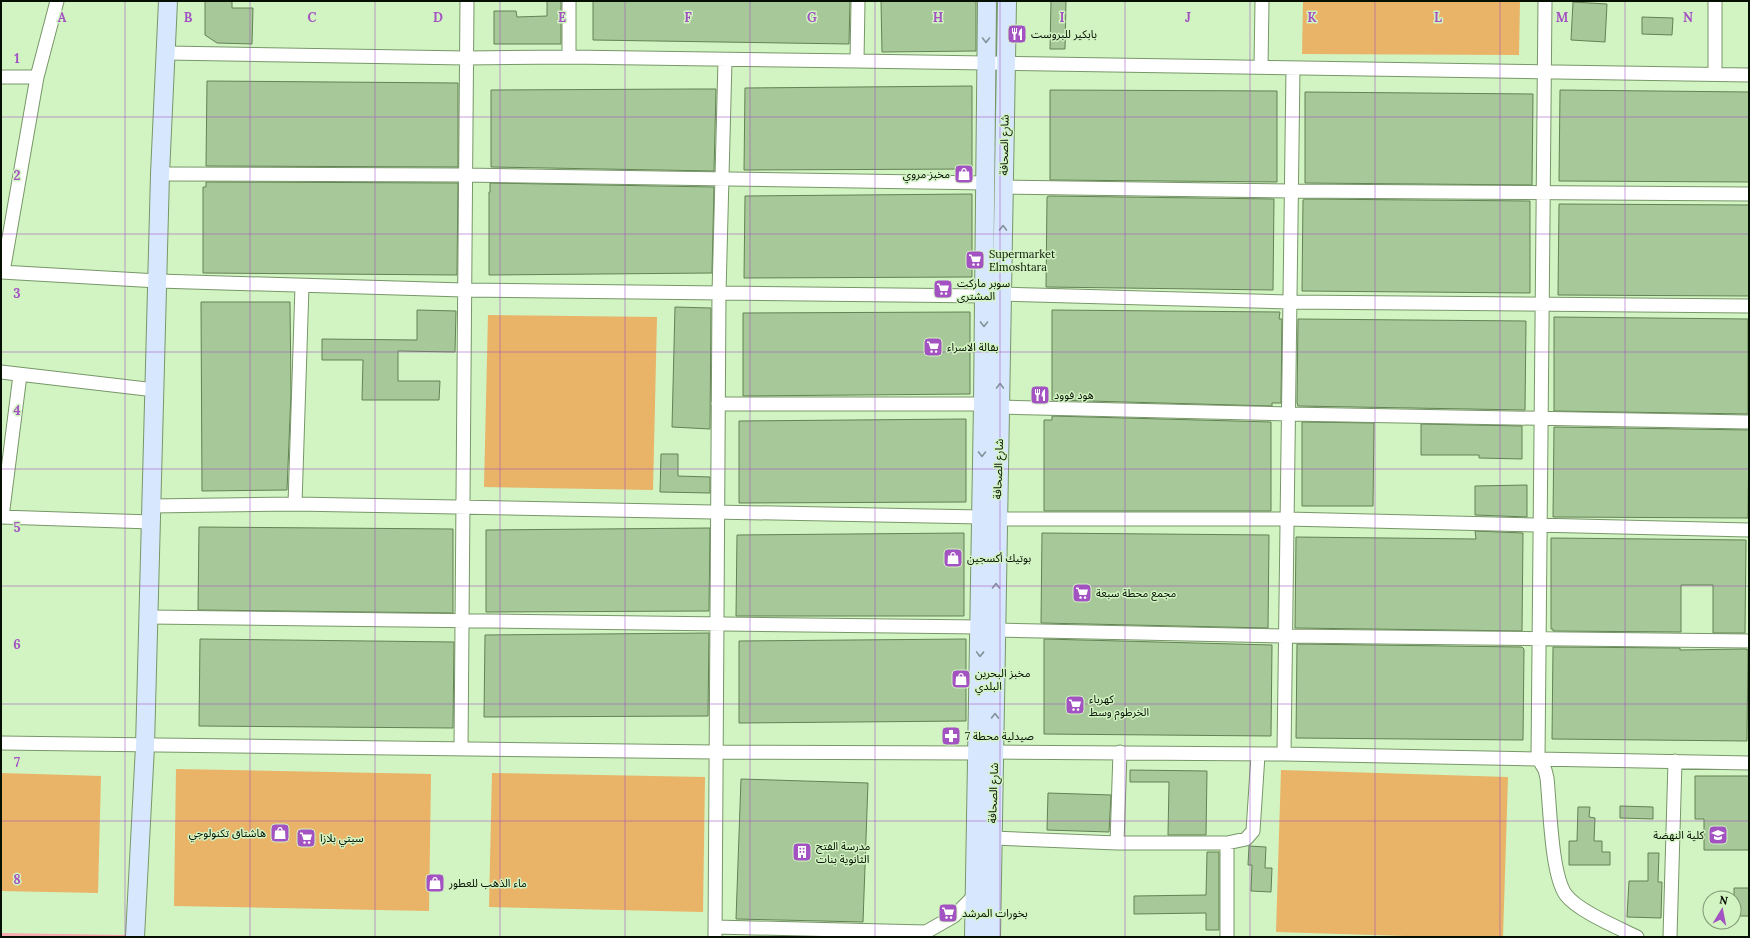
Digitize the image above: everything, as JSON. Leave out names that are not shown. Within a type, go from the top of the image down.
[{"type":"main road","points":[[135,937],[145,746],[160,174],[168,1]]},
{"type":"main road","name":"شارع الصحافة","points":[[971,932],[986,752],[992,405],[993,295],[985,183],[987,1]]},
{"type":"main road","name":"شارع الصحافة","points":[[993,295],[1003,186],[1006,1]]},
{"type":"main road","name":"شارع الصحافة","points":[[986,752],[992,838],[991,937]]},
{"type":"street","points":[[57,1],[38,77],[2,272],[158,281],[463,290],[993,295],[1290,302],[1749,306]]},
{"type":"street","points":[[461,749],[461,620],[464,508],[463,290],[467,1]]},
{"type":"street","points":[[568,57],[569,1]]},
{"type":"street","points":[[857,61],[858,1]]},
{"type":"street","points":[[1261,67],[1262,1]]},
{"type":"street","points":[[1545,1],[1546,71],[1538,758],[1545,770],[1547,778],[1556,863],[1560,883],[1566,895],[1577,905],[1637,937]]},
{"type":"street","points":[[1714,74],[1715,1]]},
{"type":"street","points":[[166,52],[466,58],[568,57],[1749,75]]},
{"type":"street","points":[[724,60],[719,293],[715,932],[926,932],[954,916],[991,880]]},
{"type":"street","points":[[1284,754],[1293,68]]},
{"type":"street","points":[[1,77],[38,77]]},
{"type":"street","points":[[160,174],[465,175],[985,183]]},
{"type":"street","points":[[1003,186],[1291,191],[1749,194]]},
{"type":"street","points":[[296,504],[302,286]]},
{"type":"street","points":[[1,372],[155,390]]},
{"type":"street","points":[[20,374],[1,517],[151,514],[296,504],[989,518],[1286,519],[1749,530]]},
{"type":"street","points":[[718,404],[992,405],[1288,414],[1749,422]]},
{"type":"street","points":[[149,617],[988,628],[1285,636],[1749,641]]},
{"type":"street","points":[[1,743],[715,752],[1120,752],[1538,758],[1749,763]]},
{"type":"street","points":[[1117,843],[1120,752]]},
{"type":"street","points":[[992,838],[1117,843],[1227,844],[1246,840],[1253,832],[1258,755]]},
{"type":"street","points":[[1670,937],[1675,761]]},
{"type":"street","points":[[1227,844],[1227,937]]},
{"type":"shaded area","points":[[1303,1],[1520,1],[1519,55],[1302,54]]},
{"type":"shaded area","points":[[488,315],[657,317],[653,490],[484,487]]},
{"type":"shaded area","points":[[176,769],[431,774],[429,911],[174,906]]},
{"type":"shaded area","points":[[1281,770],[1508,777],[1503,937],[1437,937],[1276,932]]},
{"type":"shaded area","points":[[1,773],[101,776],[98,893],[1,891]]},
{"type":"shaded area","points":[[492,773],[705,777],[703,912],[489,907]]},
{"type":"building","points":[[205,1],[232,1],[232,8],[253,8],[252,44],[217,43],[205,35]]},
{"type":"building","points":[[547,1],[561,1],[561,44],[494,44],[494,11],[516,11],[517,17],[547,16]]},
{"type":"building","points":[[593,1],[850,1],[849,44],[593,40]]},
{"type":"building","points":[[881,1],[976,1],[976,51],[882,52]]},
{"type":"building","points":[[1051,1],[1066,1],[1065,49],[1050,49]]},
{"type":"building","points":[[1573,2],[1607,4],[1605,42],[1571,40]]},
{"type":"building","points":[[1642,17],[1673,18],[1672,35],[1642,34]]},
{"type":"building","points":[[207,81],[458,83],[458,167],[206,166]]},
{"type":"building","points":[[972,86],[972,169],[744,170],[745,88]]},
{"type":"building","points":[[716,89],[714,171],[491,167],[491,90]]},
{"type":"building","points":[[1050,90],[1277,91],[1277,182],[1050,180]]},
{"type":"building","points":[[1560,90],[1749,92],[1749,182],[1559,181]]},
{"type":"building","points":[[1305,92],[1533,94],[1532,185],[1305,183]]},
{"type":"building","points":[[206,182],[458,183],[457,275],[203,273],[203,187],[206,187]]},
{"type":"building","points":[[490,183],[714,187],[712,273],[489,275]]},
{"type":"building","points":[[972,194],[972,277],[744,278],[745,196]]},
{"type":"building","points":[[1047,197],[1274,199],[1273,290],[1046,287]]},
{"type":"building","points":[[1303,200],[1530,201],[1530,293],[1302,291]]},
{"type":"building","points":[[1559,204],[1749,205],[1749,296],[1558,295]]},
{"type":"building","points":[[201,302],[290,302],[291,393],[287,490],[202,491]]},
{"type":"building","points":[[675,307],[711,308],[710,429],[672,427]]},
{"type":"building","points":[[417,310],[456,311],[455,352],[398,351],[398,381],[440,381],[439,400],[362,400],[363,360],[322,360],[322,339],[417,340]]},
{"type":"building","points":[[1052,310],[1280,312],[1279,319],[1282,319],[1281,403],[1272,403],[1272,406],[1052,400]]},
{"type":"building","points":[[970,312],[970,394],[743,396],[743,313]]},
{"type":"building","points":[[1554,317],[1748,319],[1748,414],[1554,411]]},
{"type":"building","points":[[1298,319],[1526,321],[1525,410],[1298,406]]},
{"type":"building","points":[[1052,416],[1271,422],[1271,511],[1044,511],[1044,420],[1052,420]]},
{"type":"building","points":[[966,419],[966,502],[739,503],[739,421]]},
{"type":"building","points":[[1302,422],[1374,423],[1373,506],[1302,506]]},
{"type":"building","points":[[1421,424],[1522,426],[1522,459],[1479,458],[1479,455],[1421,455]]},
{"type":"building","points":[[1554,427],[1749,430],[1748,518],[1553,517]]},
{"type":"building","points":[[661,454],[678,454],[678,476],[710,477],[710,493],[660,492]]},
{"type":"building","points":[[1527,485],[1527,517],[1475,515],[1475,486]]},
{"type":"building","points":[[199,527],[453,529],[453,613],[198,610]]},
{"type":"building","points":[[710,528],[709,611],[486,612],[486,530]]},
{"type":"building","points":[[1475,531],[1523,533],[1522,631],[1295,628],[1296,537],[1476,539]]},
{"type":"building","points":[[964,533],[964,616],[736,616],[737,535]]},
{"type":"building","points":[[1042,533],[1269,535],[1268,628],[1041,623]]},
{"type":"building","points":[[1551,538],[1746,540],[1745,633],[1713,633],[1713,585],[1681,585],[1681,632],[1553,631],[1553,629],[1551,629]]},
{"type":"building","points":[[709,633],[708,716],[484,717],[485,635]]},
{"type":"building","points":[[200,639],[454,642],[453,728],[199,726]]},
{"type":"building","points":[[966,639],[966,721],[739,723],[739,641]]},
{"type":"building","points":[[1044,639],[1272,645],[1271,736],[1044,734]]},
{"type":"building","points":[[1297,644],[1522,647],[1524,649],[1523,740],[1296,738]]},
{"type":"building","points":[[1553,647],[1748,650],[1747,741],[1552,739]]},
{"type":"building","points":[[1130,770],[1207,771],[1206,835],[1168,835],[1169,782],[1130,782]]},
{"type":"building","points":[[1695,776],[1749,776],[1749,850],[1704,850],[1704,819],[1695,819]]},
{"type":"building","name":"مدرسة الفتح الثانوية بنات","points":[[741,779],[868,783],[863,922],[736,919]]},
{"type":"building","points":[[1048,793],[1111,795],[1109,832],[1047,830]]},
{"type":"building","points":[[1620,806],[1653,807],[1653,819],[1620,818]]},
{"type":"building","points":[[1578,807],[1590,807],[1589,817],[1595,818],[1594,841],[1602,841],[1602,852],[1610,852],[1610,865],[1569,865],[1569,841],[1577,841]]},
{"type":"building","points":[[1249,846],[1266,847],[1265,868],[1272,868],[1271,892],[1251,891],[1252,865],[1248,865]]},
{"type":"building","points":[[1207,852],[1219,852],[1219,930],[1206,930],[1206,913],[1134,914],[1134,896],[1206,895]]},
{"type":"building","points":[[1648,853],[1659,853],[1658,882],[1662,882],[1661,918],[1627,917],[1629,881],[1648,881]]},
{"type":"building","points":[[1734,888],[1749,888],[1749,916],[1742,916],[1742,890],[1734,890]]},
{"type":"waterway","points":[[1,935],[125,937]]},
{"type":"place","name":"بابكير للبروست","points":[[1017,34]]},
{"type":"place","name":"مخبز مروي","points":[[964,174]]},
{"type":"place","name":"Supermarket Elmoshtara","points":[[975,260]]},
{"type":"place","name":"سوبر ماركت المشترى","points":[[943,289]]},
{"type":"place","name":"بقالة الاسراء","points":[[933,347]]},
{"type":"place","name":"هود فوود","points":[[1040,395]]},
{"type":"place","name":"بوتيك أكسجين","points":[[953,558]]},
{"type":"place","name":"مجمع محطة سبعة","points":[[1082,593]]},
{"type":"place","name":"مخبز البحرين البلدي","points":[[961,679]]},
{"type":"place","name":"كهرباء الخرطوم وسط","points":[[1075,705]]},
{"type":"place","name":"صيدلية محطة 7","points":[[951,736]]},
{"type":"place","name":"هاشتاق تكنولوجي","points":[[280,833]]},
{"type":"place","name":"كلية النهضة","points":[[1718,835]]},
{"type":"place","name":"سيتي بلازا","points":[[306,838]]},
{"type":"place","name":"مدرسة الفتح الثانوية بنات","points":[[802,852]]},
{"type":"place","name":"ماء الذهب للعطور","points":[[435,883]]},
{"type":"place","name":"بخورات المرشد","points":[[948,913]]}]
